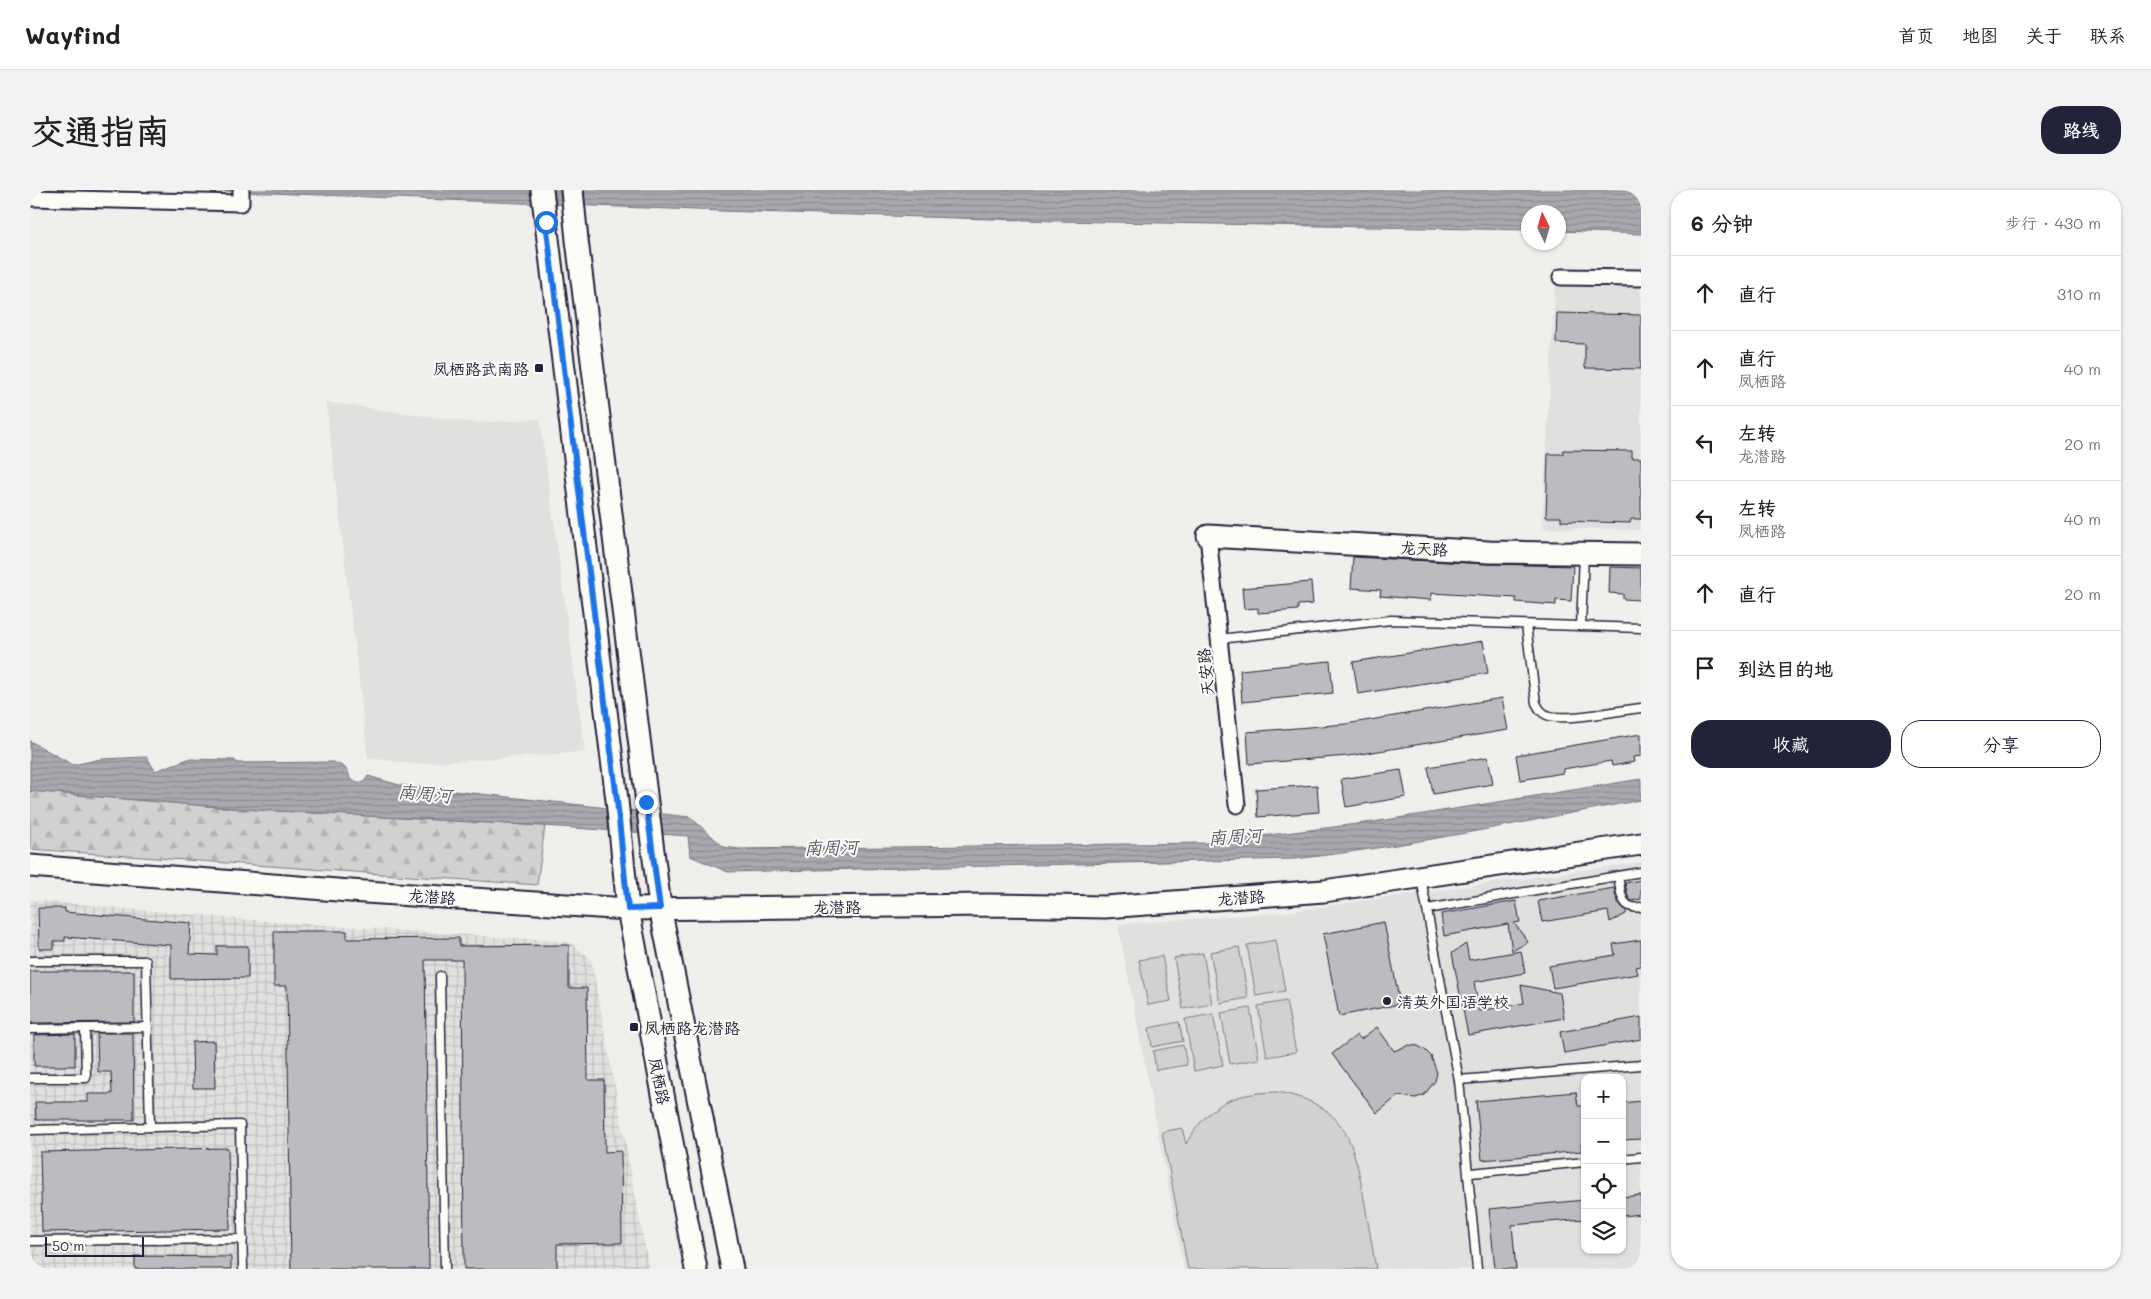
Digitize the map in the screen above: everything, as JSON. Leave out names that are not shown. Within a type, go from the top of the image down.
[{"type":"main road","name":"凤栖路","points":[[542,190],[617,800],[628,909],[696,1269]]},
{"type":"main road","name":"凤栖路","points":[[572,190],[660,908],[732,1269]]},
{"type":"main road","name":"龙天路","points":[[1208,536],[1489,552],[1641,554]]},
{"type":"main road","name":"龙潜路","points":[[30,866],[350,891],[628,909],[990,905],[1105,907],[1324,892],[1641,844]]},
{"type":"street","points":[[30,198],[241,203],[241,193]]},
{"type":"street","points":[[1561,277],[1641,278]]},
{"type":"street","name":"天安路","points":[[1208,536],[1237,805]]},
{"type":"lane","points":[[1581,626],[1584,554]]},
{"type":"lane","points":[[1219,639],[1391,620],[1416,619],[1526,625],[1641,628]]},
{"type":"lane","points":[[1526,625],[1536,703],[1540,711],[1549,716],[1564,717],[1641,708]]},
{"type":"lane","points":[[1427,909],[1641,872]]},
{"type":"lane","points":[[1618,876],[1623,900],[1627,906],[1641,907]]},
{"type":"lane","points":[[1421,878],[1459,1080],[1478,1269]]},
{"type":"lane","points":[[30,961],[146,960],[150,1127]]},
{"type":"lane","points":[[440,976],[445,1269]]},
{"type":"lane","points":[[30,1029],[148,1027]]},
{"type":"lane","points":[[30,1078],[86,1078],[86,1028]]},
{"type":"lane","points":[[1459,1080],[1641,1065]]},
{"type":"lane","points":[[30,1130],[240,1125],[243,1269]]},
{"type":"lane","points":[[1626,1159],[1641,1157]]},
{"type":"lane","points":[[1471,1173],[1581,1162]]},
{"type":"lane","points":[[30,1241],[243,1239]]},
{"type":"shaded area","points":[[1555,287],[1641,288],[1641,530],[1542,528]]},
{"type":"shaded area","points":[[326,402],[476,423],[540,419],[585,752],[415,764],[368,758]]},
{"type":"shaded area","name":"清英外国语学校","points":[[1641,862],[1641,1269],[1184,1269],[1118,924],[1284,912]]},
{"type":"shaded area","points":[[30,900],[264,921],[570,942],[591,959],[649,1269],[30,1269]]},
{"type":"green space","points":[[30,791],[243,809],[545,826],[537,885],[30,849]]},
{"type":"green space","points":[[1276,940],[1285,991],[1256,996],[1247,945]]},
{"type":"green space","points":[[1239,947],[1248,998],[1220,1003],[1210,952]]},
{"type":"green space","points":[[1203,953],[1212,1004],[1183,1009],[1174,958]]},
{"type":"green space","points":[[1162,956],[1171,1001],[1148,1005],[1139,960]]},
{"type":"green space","points":[[1286,1001],[1296,1052],[1267,1057],[1258,1006]]},
{"type":"green space","points":[[1250,1008],[1259,1059],[1230,1064],[1221,1013]]},
{"type":"green space","points":[[1213,1014],[1223,1065],[1194,1071],[1185,1019]]},
{"type":"green space","points":[[1179,1022],[1183,1041],[1152,1047],[1149,1028]]},
{"type":"green space","points":[[1183,1045],[1187,1065],[1156,1070],[1153,1051]]},
{"type":"green space","points":[[1277,1092],[1299,1097],[1330,1114],[1348,1138],[1359,1172],[1376,1269],[1188,1269],[1162,1132],[1182,1128],[1186,1144],[1203,1119],[1223,1103],[1247,1095]]},
{"type":"water","points":[[195,190],[1641,190],[1641,234],[1566,231],[1566,205],[1521,205],[1521,230],[1058,221],[720,211]]},
{"type":"water","name":"南周河","points":[[30,741],[73,765],[101,759],[147,757],[155,771],[188,759],[234,760],[238,763],[333,762],[344,768],[348,772],[350,779],[357,783],[364,782],[368,776],[399,785],[690,817],[724,847],[739,849],[1206,843],[1373,822],[1641,779],[1641,800],[1425,840],[1295,859],[728,872],[690,856],[688,836],[243,809],[30,791]]},
{"type":"building","points":[[1557,313],[1641,315],[1641,369],[1585,368],[1585,344],[1556,343]]},
{"type":"building","points":[[1563,450],[1632,451],[1632,458],[1641,458],[1641,519],[1631,519],[1630,523],[1561,521],[1561,517],[1546,517],[1548,454],[1563,454]]},
{"type":"building","points":[[1353,557],[1573,566],[1571,601],[1556,600],[1556,605],[1516,602],[1516,598],[1431,593],[1431,600],[1380,596],[1381,590],[1351,588]]},
{"type":"building","points":[[1610,567],[1641,568],[1641,600],[1623,599],[1623,594],[1609,593]]},
{"type":"building","points":[[1311,582],[1313,604],[1298,605],[1298,610],[1258,613],[1258,608],[1244,609],[1242,588]]},
{"type":"building","points":[[1483,641],[1488,673],[1358,694],[1353,662]]},
{"type":"building","points":[[1330,661],[1333,693],[1242,702],[1240,670]]},
{"type":"building","points":[[1502,698],[1508,730],[1348,756],[1249,764],[1247,732],[1346,724]]},
{"type":"building","points":[[1641,734],[1641,756],[1633,757],[1634,762],[1612,766],[1611,761],[1563,769],[1563,773],[1520,780],[1516,755]]},
{"type":"building","points":[[1488,757],[1493,784],[1433,794],[1428,767]]},
{"type":"building","points":[[1401,770],[1406,797],[1346,807],[1341,779]]},
{"type":"building","points":[[1317,785],[1319,812],[1258,817],[1256,789]]},
{"type":"building","points":[[1641,880],[1641,899],[1631,901],[1625,883]]},
{"type":"building","points":[[1614,888],[1617,901],[1626,911],[1626,914],[1610,922],[1608,911],[1542,922],[1538,901]]},
{"type":"building","points":[[1516,901],[1520,922],[1514,923],[1528,942],[1512,951],[1508,924],[1444,936],[1441,914]]},
{"type":"building","points":[[38,908],[65,908],[65,912],[191,923],[189,954],[217,955],[217,946],[248,946],[248,978],[171,979],[171,945],[65,937],[65,941],[54,941],[54,949],[39,949]]},
{"type":"building","points":[[1384,922],[1400,1004],[1339,1016],[1323,934]]},
{"type":"building","points":[[274,931],[347,931],[347,939],[459,938],[459,946],[569,945],[569,988],[587,988],[588,1080],[604,1080],[605,1152],[621,1151],[622,1243],[557,1244],[557,1269],[464,1269],[462,960],[425,960],[429,1269],[291,1269],[287,986],[274,986]]},
{"type":"building","points":[[1641,940],[1641,966],[1636,967],[1638,974],[1553,988],[1549,966],[1615,955],[1613,944]]},
{"type":"building","points":[[1466,944],[1469,960],[1521,951],[1525,973],[1474,982],[1479,1011],[1524,1003],[1521,985],[1560,993],[1564,1018],[1468,1035],[1452,953]]},
{"type":"building","points":[[30,971],[134,971],[134,1022],[30,1023]]},
{"type":"building","points":[[1641,1017],[1641,1039],[1564,1053],[1560,1032]]},
{"type":"building","points":[[1377,1027],[1394,1051],[1409,1045],[1418,1046],[1425,1050],[1431,1056],[1437,1073],[1435,1081],[1424,1095],[1416,1098],[1398,1096],[1377,1113],[1332,1054],[1357,1035],[1361,1039]]},
{"type":"building","points":[[97,1033],[133,1033],[134,1120],[36,1120],[35,1102],[88,1102],[88,1094],[112,1094],[111,1072],[98,1072]]},
{"type":"building","points":[[75,1034],[75,1066],[34,1066],[34,1035]]},
{"type":"building","points":[[214,1041],[215,1088],[193,1088],[192,1042]]},
{"type":"building","points":[[1576,1092],[1578,1106],[1581,1106],[1581,1151],[1482,1160],[1476,1101]]},
{"type":"building","points":[[1641,1101],[1641,1139],[1626,1140],[1626,1103]]},
{"type":"building","points":[[228,1148],[230,1229],[42,1232],[40,1152]]},
{"type":"building","points":[[1641,1195],[1641,1214],[1626,1216],[1626,1197]]},
{"type":"building","points":[[1581,1200],[1581,1219],[1512,1225],[1516,1269],[1495,1269],[1489,1209]]},
{"type":"building","points":[[135,1256],[231,1257],[231,1269],[135,1269]]},
{"type":"place","name":"凤栖路武南路","points":[[539,368]]},
{"type":"place","name":"清英外国语学校","points":[[1387,1001]]},
{"type":"place","name":"凤栖路龙潜路","points":[[634,1027]]},
{"type":"route","points":[[546,222],[617,800],[628,909],[660,908],[646,802]]}]
